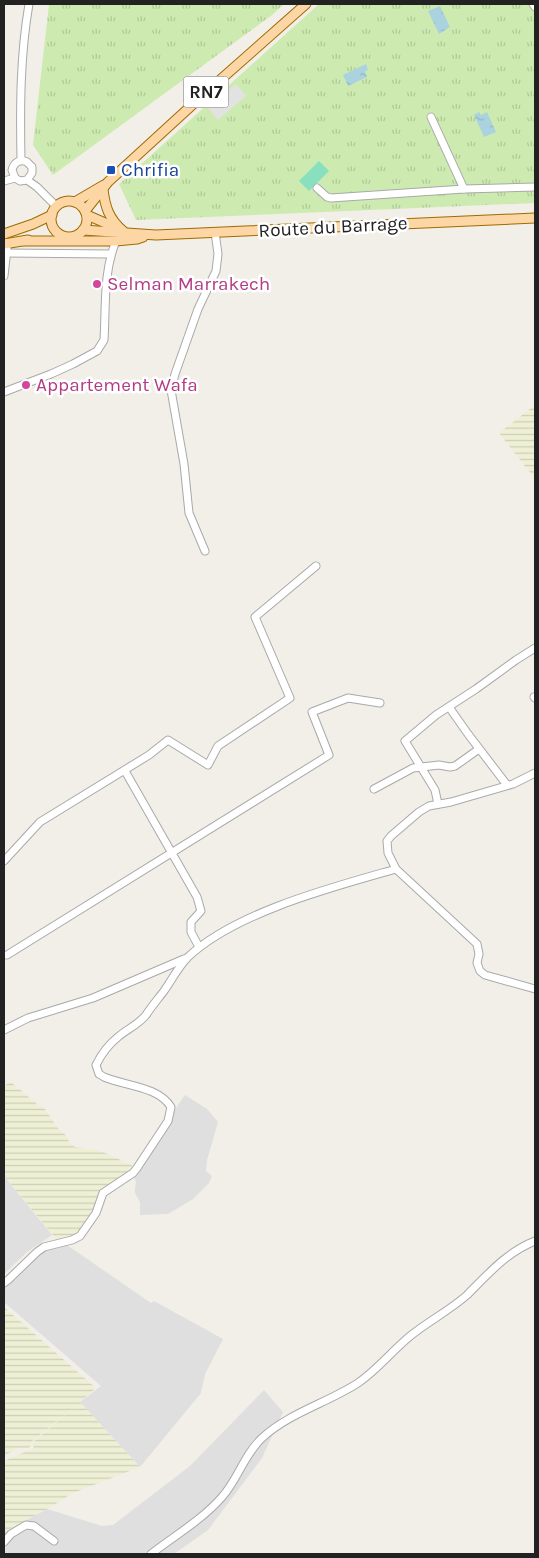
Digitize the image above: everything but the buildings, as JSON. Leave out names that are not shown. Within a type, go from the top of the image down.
[{"type":"main road","name":"RN7","points":[[56,206],[65,201],[75,202],[105,185],[306,4]]},
{"type":"main road","name":"RN7","points":[[83,230],[86,225],[86,213],[105,185]]},
{"type":"main road","points":[[105,185],[108,213],[113,221],[127,232]]},
{"type":"main road","points":[[75,202],[86,213]]},
{"type":"main road","points":[[56,206],[52,215],[53,226],[60,234]]},
{"type":"main road","name":"Route du Barrage","points":[[86,213],[127,232]]},
{"type":"main road","points":[[5,244],[33,224],[52,215]]},
{"type":"main road","name":"Route du Barrage","points":[[83,230],[148,235],[535,218]]},
{"type":"main road","points":[[5,244],[60,234],[76,235],[83,230]]},
{"type":"main road","points":[[24,241],[116,241],[141,238],[148,235]]},
{"type":"street","points":[[21,160],[20,85],[29,4]]},
{"type":"street","points":[[431,117],[464,189]]},
{"type":"street","points":[[14,178],[12,167],[21,160],[27,162],[32,167],[29,178]]},
{"type":"street","points":[[4,181],[14,178],[20,181],[29,178]]},
{"type":"street","points":[[29,178],[56,206]]},
{"type":"street","points":[[317,188],[327,197],[331,198],[464,189],[535,187]]},
{"type":"street","points":[[205,551],[190,513],[184,464],[173,404],[172,385],[198,309],[216,271],[218,254],[215,232]]},
{"type":"street","points":[[4,392],[51,374],[91,354],[101,346],[104,340],[110,254],[116,241]]},
{"type":"street","points":[[4,276],[5,244],[110,254]]},
{"type":"street","points":[[4,861],[40,822],[150,755],[168,740],[208,766],[218,746],[290,698],[255,617],[316,566]]},
{"type":"street","points":[[438,804],[435,790],[405,741],[436,715],[476,690],[535,648]]},
{"type":"street","points":[[7,955],[329,755],[312,712],[348,698],[380,703]]},
{"type":"street","points":[[449,707],[507,786]]},
{"type":"street","points":[[374,790],[419,766],[455,766],[479,749]]},
{"type":"street","points":[[125,771],[197,897],[201,911],[191,922],[191,932],[200,947]]},
{"type":"street","points":[[535,773],[507,786],[451,802],[429,806],[418,812],[387,841],[388,853],[396,869],[477,944],[479,954],[476,963],[480,971],[492,978],[535,989]]},
{"type":"street","points":[[4,1283],[44,1247],[80,1236],[96,1214],[103,1192],[133,1173],[168,1121],[171,1107],[162,1097],[104,1077],[97,1070],[96,1065],[114,1041],[138,1024],[146,1015],[187,958],[225,930],[285,904],[396,869]]},
{"type":"street","points":[[4,1030],[28,1018],[88,1000],[187,958]]},
{"type":"street","points":[[151,1554],[212,1507],[228,1489],[254,1445],[276,1426],[366,1378],[411,1336],[466,1295],[516,1250],[535,1242]]},
{"type":"street","points":[[4,1542],[11,1534],[26,1525],[34,1526],[54,1541]]},
{"type":"shaded area","points":[[236,84],[246,96],[218,120],[208,108]]},
{"type":"shaded area","points":[[185,1095],[207,1109],[218,1122],[207,1160],[206,1171],[212,1176],[209,1183],[193,1199],[168,1214],[140,1215],[140,1202],[135,1193],[136,1182],[134,1177]]},
{"type":"shaded area","points":[[4,1176],[52,1235],[27,1252],[4,1274]]},
{"type":"shaded area","points":[[64,1243],[151,1303],[154,1301],[223,1339],[205,1374],[201,1393],[140,1467],[80,1402],[101,1386],[4,1302],[4,1283],[37,1252]]},
{"type":"shaded area","points":[[264,1390],[283,1412],[262,1458],[208,1530],[174,1554],[4,1554],[4,1532],[47,1509],[102,1526],[113,1525],[190,1466]]},
{"type":"green space","points":[[49,4],[284,4],[272,15],[53,175],[33,145]]},
{"type":"green space","points":[[319,4],[535,4],[535,203],[136,220],[119,184]]},
{"type":"green space","points":[[319,161],[329,171],[309,191],[299,181]]},
{"type":"green space","points":[[535,405],[535,479],[499,433]]},
{"type":"green space","points":[[11,1082],[44,1108],[60,1131],[67,1136],[69,1142],[75,1147],[108,1154],[137,1168],[107,1188],[86,1228],[67,1240],[57,1240],[4,1176],[4,1086]]},
{"type":"green space","points":[[4,1307],[96,1388],[80,1402],[140,1467],[73,1493],[4,1532],[4,1461],[34,1448],[32,1443],[77,1405],[31,1442],[31,1446],[28,1448],[18,1448],[4,1456]]},
{"type":"water","points":[[440,6],[450,27],[439,34],[428,11]]},
{"type":"water","points":[[366,64],[368,70],[365,71],[367,77],[348,86],[343,75]]},
{"type":"water","points":[[479,112],[481,115],[487,112],[496,132],[484,137],[474,115]]},
{"type":"place","name":"Chrifia","points":[[111,170]]},
{"type":"place","name":"Selman Marrakech","points":[[97,284]]},
{"type":"place","name":"Appartement Wafa","points":[[26,385]]}]
